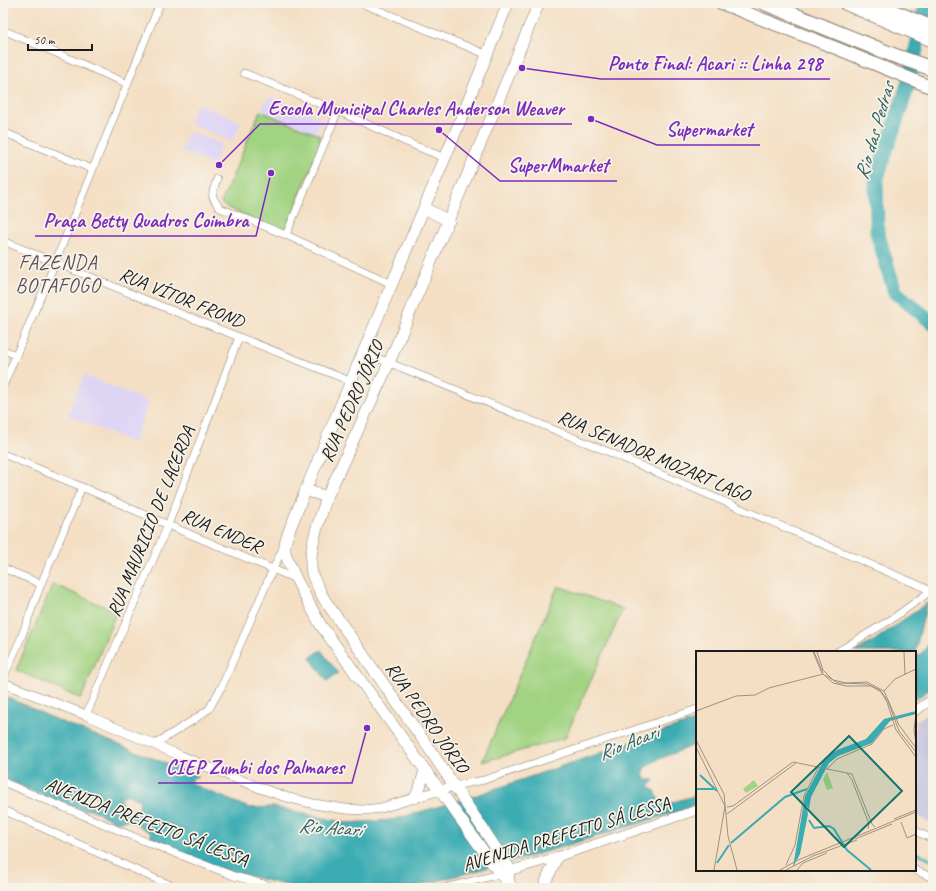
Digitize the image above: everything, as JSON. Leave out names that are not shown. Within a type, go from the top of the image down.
[{"type":"highway","points":[[765,3],[894,55],[933,69]]},
{"type":"highway","points":[[846,3],[900,19],[933,40]]},
{"type":"main road","name":"RUA PEDRO JÓRIO","points":[[285,545],[305,490],[488,55],[508,3]]},
{"type":"main road","name":"RUA PEDRO JÓRIO","points":[[506,875],[457,790],[324,599],[313,575],[311,562],[313,546],[327,497],[389,363],[539,3]]},
{"type":"main road","points":[[722,3],[931,87]]},
{"type":"main road","points":[[875,3],[900,19],[933,27]]},
{"type":"main road","points":[[424,208],[448,221]]},
{"type":"main road","points":[[305,490],[327,497]]},
{"type":"main road","points":[[285,545],[285,552],[296,579],[320,624],[425,770],[506,875]]},
{"type":"main road","points":[[415,798],[425,770]]},
{"type":"main road","points":[[544,888],[557,857]]},
{"type":"street","points":[[3,386],[55,263],[160,3]]},
{"type":"street","points":[[361,3],[488,55]]},
{"type":"street","points":[[3,30],[128,84]]},
{"type":"street","points":[[244,73],[338,111],[445,158]]},
{"type":"street","points":[[286,235],[338,111]]},
{"type":"street","points":[[3,132],[92,169]]},
{"type":"street","points":[[217,179],[212,195],[213,200],[220,208],[286,235],[392,284]]},
{"type":"street","name":"RUA VÍTOR FROND","points":[[3,241],[350,381]]},
{"type":"street","name":"RUA MAURICIO DE LACERDA","points":[[86,715],[168,525],[239,337]]},
{"type":"street","points":[[3,350],[16,355]]},
{"type":"street","name":"RUA SENADOR MOZART LAGO","points":[[362,353],[608,452],[931,590]]},
{"type":"street","name":"RUA ENDER","points":[[3,454],[296,579]]},
{"type":"street","points":[[82,487],[41,584],[21,638],[5,674],[3,683],[86,715],[260,788],[286,797],[314,804],[345,809],[364,810],[381,808],[415,798],[443,794],[457,790],[696,709]]},
{"type":"street","name":"RUA PEDRO JÓRIO","points":[[155,744],[196,719],[209,709],[222,686],[285,545]]},
{"type":"street","points":[[3,568],[41,584]]},
{"type":"street","points":[[839,651],[892,619],[931,590]]},
{"type":"street","points":[[916,710],[933,699]]},
{"type":"street","name":"AVENIDA PREFEITO SÁ LESSA","points":[[3,782],[149,843],[227,873],[279,888]]},
{"type":"street","points":[[3,810],[179,888]]},
{"type":"street","name":"AVENIDA PREFEITO SÁ LESSA","points":[[444,888],[473,884],[506,875],[696,810]]},
{"type":"street","points":[[916,831],[933,839]]},
{"type":"street","points":[[916,870],[933,878]]},
{"type":"shaded area","points":[[271,97],[322,119],[316,133],[261,110],[266,100]]},
{"type":"shaded area","points":[[197,103],[241,122],[232,142],[188,123]]},
{"type":"shaded area","points":[[189,131],[222,144],[213,165],[181,151]]},
{"type":"shaded area","points":[[933,132],[933,240],[927,208],[931,134]]},
{"type":"shaded area","points":[[84,375],[149,402],[133,443],[67,415]]},
{"type":"shaded area","points":[[933,710],[933,825],[916,815],[916,721]]},
{"type":"green space","points":[[260,111],[319,135],[321,143],[286,230],[279,230],[226,207],[221,203]]},
{"type":"green space","points":[[53,584],[117,611],[81,699],[16,670]]},
{"type":"green space","points":[[558,586],[623,609],[565,738],[482,762]]},
{"type":"water","points":[[927,603],[915,651],[857,651],[875,640]]},
{"type":"water","points":[[933,639],[933,687],[916,699],[916,656],[921,654]]},
{"type":"water","points":[[321,650],[338,673],[327,681],[310,658]]},
{"type":"water","name":"Rio Acari","points":[[3,695],[59,721],[198,776],[191,779],[194,785],[249,808],[274,807],[347,823],[392,820],[471,797],[696,720],[696,745],[657,760],[644,768],[643,774],[646,780],[654,780],[649,787],[655,791],[660,802],[670,803],[696,795],[696,804],[679,811],[525,858],[408,888],[297,888],[217,868],[150,841],[151,833],[129,820],[115,822],[91,809],[83,810],[43,796],[3,778]],"holes":[[[83,794],[94,795],[103,800],[102,804],[92,805],[86,802],[82,797]],[[127,794],[140,800],[139,809],[132,810],[123,805],[120,799]]]},
{"type":"waterway","name":"Rio das Pedras","points":[[926,3],[909,82],[876,180],[877,232],[895,292],[933,323]]},
{"type":"waterway","points":[[916,852],[933,860]]},
{"type":"place","name":"Ponto Final: Acari :: Linha 298","points":[[522,68]]},
{"type":"place","name":"Supermarket","points":[[591,119]]},
{"type":"place","name":"SuperMmarket","points":[[439,130]]},
{"type":"place","name":"Escola Municipal Charles Anderson Weaver","points":[[219,165]]},
{"type":"place","name":"Praça Betty Quadros Coimbra","points":[[271,173]]},
{"type":"place","name":"CIEP Zumbi dos Palmares","points":[[367,728]]},
{"type":"district","name":"FAZENDA BOTAFOGO","points":[[58,274]]}]
